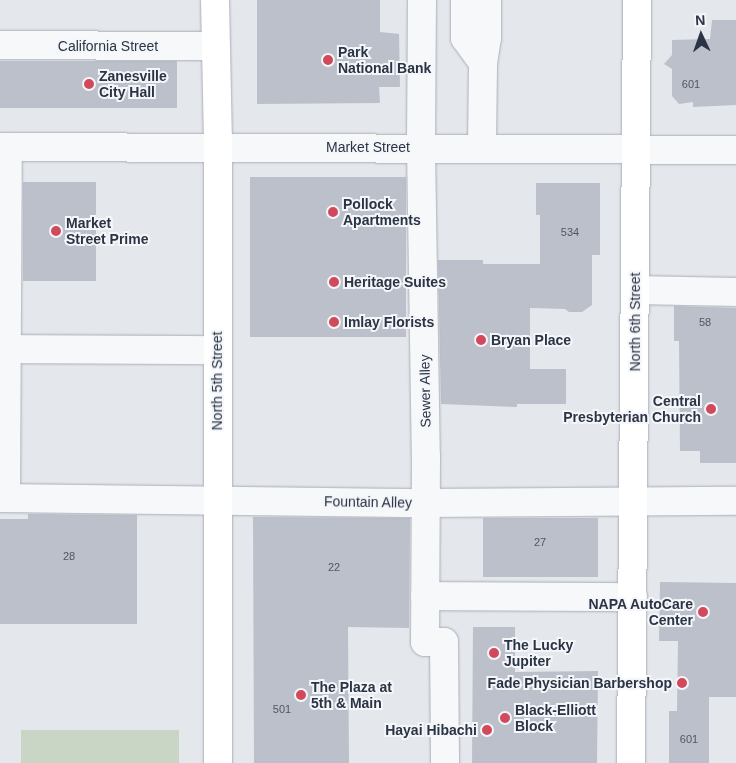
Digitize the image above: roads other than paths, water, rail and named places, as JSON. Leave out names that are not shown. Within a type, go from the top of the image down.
[{"type":"main road","name":"North 5th Street","points":[[215,0],[218,147],[218,763]]},
{"type":"main road","name":"North 6th Street","points":[[632,763],[637,0]]},
{"type":"street","name":"Sewer Alley","points":[[422,0],[421,148],[426,503],[425,642],[444,642],[445,763]]},
{"type":"street","points":[[465,0],[465,38],[483,63]]},
{"type":"street","points":[[476,0],[476,38],[483,63]]},
{"type":"street","points":[[482,148],[483,63],[487,38],[487,0]]},
{"type":"street","points":[[483,63],[499,38],[499,0]]},
{"type":"street","name":"California Street","points":[[0,45],[215,46]]},
{"type":"street","name":"Market Street","points":[[4,147],[736,150]]},
{"type":"street","points":[[3,498],[7,349],[4,147]]},
{"type":"street","points":[[635,290],[736,292]]},
{"type":"street","points":[[7,349],[217,350]]},
{"type":"street","name":"Fountain Alley","points":[[3,498],[218,499],[426,503],[736,501]]},
{"type":"street","points":[[425,596],[633,597]]},
{"type":"place","name":"Park National Bank","points":[[328,60]]},
{"type":"place","name":"Zanesville City Hall","points":[[89,84]]},
{"type":"place","name":"Pollock Apartments","points":[[333,212]]},
{"type":"place","name":"Market Street Prime","points":[[56,231]]},
{"type":"place","name":"Heritage Suites","points":[[334,282]]},
{"type":"place","name":"Imlay Florists","points":[[334,322]]},
{"type":"place","name":"Bryan Place","points":[[481,340]]},
{"type":"place","name":"Central Presbyterian Church","points":[[711,409]]},
{"type":"place","name":"NAPA AutoCare Center","points":[[703,612]]},
{"type":"place","name":"The Lucky Jupiter","points":[[494,653]]},
{"type":"place","name":"Fade Physician Barbershop","points":[[682,683]]},
{"type":"place","name":"The Plaza at 5th & Main","points":[[301,695]]},
{"type":"place","name":"Black-Elliott Block","points":[[505,718]]},
{"type":"place","name":"Hayai Hibachi","points":[[487,730]]}]
